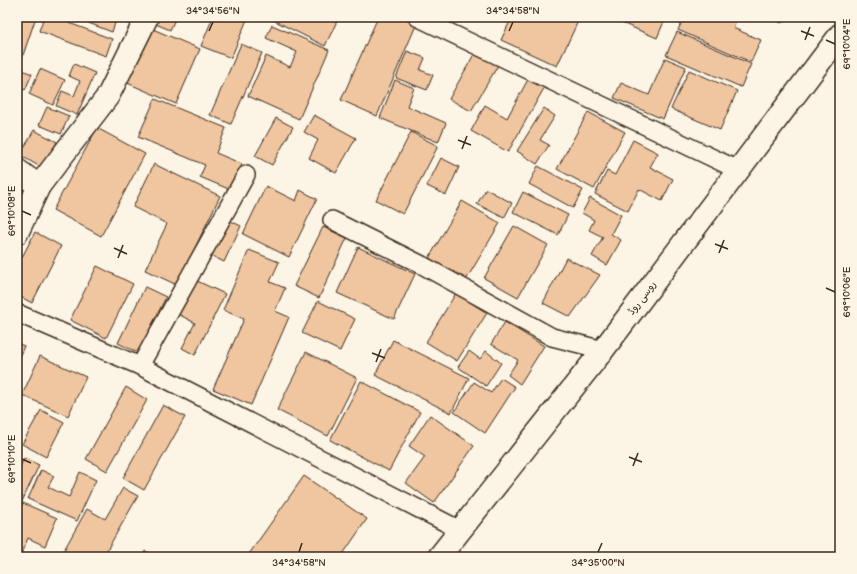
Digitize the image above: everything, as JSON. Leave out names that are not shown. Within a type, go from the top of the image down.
[{"type":"main road","points":[[17,233],[40,186],[108,96],[147,17]]},
{"type":"main road","name":"روسی روڈ","points":[[439,557],[603,350],[840,35]]},
{"type":"main road","points":[[17,170],[40,186]]},
{"type":"lane","points":[[416,17],[738,170]]},
{"type":"lane","points":[[140,366],[246,175]]},
{"type":"lane","points":[[332,220],[422,265],[552,337],[603,350]]},
{"type":"lane","points":[[17,314],[140,366],[460,530]]},
{"type":"building","points":[[17,17],[36,17],[19,67],[17,67]]},
{"type":"building","points":[[44,17],[53,17],[112,39],[106,56],[39,31]]},
{"type":"building","points":[[73,17],[117,17],[112,32]]},
{"type":"building","points":[[153,17],[176,17],[170,30],[151,22]]},
{"type":"building","points":[[213,17],[248,17],[231,58],[201,46]]},
{"type":"building","points":[[277,17],[339,17],[325,46],[275,21]]},
{"type":"building","points":[[378,17],[402,17],[417,23],[377,116],[341,100]]},
{"type":"building","points":[[512,17],[580,17],[557,66],[501,40]]},
{"type":"building","points":[[608,17],[666,17],[657,38]]},
{"type":"building","points":[[684,17],[726,17],[736,21],[733,28],[761,40],[751,62],[678,30]]},
{"type":"building","points":[[768,17],[784,17],[782,23]]},
{"type":"building","points":[[272,25],[329,50],[299,119],[248,96],[266,56],[290,67],[297,52],[266,38]]},
{"type":"building","points":[[148,27],[200,49],[176,104],[125,82]]},
{"type":"building","points":[[677,32],[751,64],[741,87],[666,55]]},
{"type":"building","points":[[241,44],[262,53],[231,124],[210,115]]},
{"type":"building","points":[[477,49],[500,62],[471,111],[449,99]]},
{"type":"building","points":[[407,51],[425,58],[420,70],[433,75],[427,90],[396,78]]},
{"type":"building","points":[[665,58],[686,67],[663,119],[614,98],[621,83],[649,95]]},
{"type":"building","points":[[74,64],[95,73],[77,115],[56,106],[62,91],[74,96],[80,81],[69,76]]},
{"type":"building","points":[[20,69],[32,74],[25,90],[17,86],[17,75]]},
{"type":"building","points":[[40,69],[65,80],[53,105],[29,94]]},
{"type":"building","points":[[689,70],[737,91],[720,130],[671,109]]},
{"type":"building","points":[[531,74],[547,83],[508,152],[471,131],[485,105],[507,118]]},
{"type":"building","points":[[395,80],[414,88],[407,106],[446,123],[438,142],[380,118]]},
{"type":"building","points":[[155,99],[226,128],[216,153],[242,164],[231,190],[200,177],[205,165],[138,137]]},
{"type":"building","points":[[47,107],[69,116],[61,134],[39,125]]},
{"type":"building","points":[[544,108],[555,116],[540,140],[549,145],[537,164],[517,151]]},
{"type":"building","points":[[588,112],[625,132],[594,189],[557,169]]},
{"type":"building","points":[[314,115],[356,138],[336,173],[309,158],[318,140],[304,132]]},
{"type":"building","points":[[276,118],[293,127],[272,165],[255,156]]},
{"type":"building","points":[[97,128],[145,154],[101,236],[53,210]]},
{"type":"building","points":[[34,130],[57,142],[42,168],[20,155]]},
{"type":"building","points":[[411,132],[438,146],[403,214],[376,200]]},
{"type":"building","points":[[633,140],[658,153],[650,167],[673,179],[662,201],[639,189],[628,211],[595,194],[607,171],[615,175]]},
{"type":"building","points":[[441,158],[459,167],[446,195],[427,186]]},
{"type":"building","points":[[154,164],[220,196],[177,285],[145,270],[167,224],[133,207]]},
{"type":"building","points":[[538,166],[583,190],[573,208],[529,184]]},
{"type":"building","points":[[266,186],[296,201],[300,190],[317,199],[289,257],[243,234]]},
{"type":"building","points":[[486,189],[512,203],[504,218],[477,204]]},
{"type":"building","points":[[523,192],[568,215],[558,235],[513,212]]},
{"type":"building","points":[[590,198],[621,215],[611,234],[621,240],[607,265],[592,256],[603,237],[589,230],[594,220],[582,213]]},
{"type":"building","points":[[462,201],[500,223],[466,280],[429,258]]},
{"type":"building","points":[[224,218],[241,226],[224,262],[208,254]]},
{"type":"building","points":[[514,226],[548,245],[518,297],[484,278]]},
{"type":"building","points":[[323,227],[347,238],[319,298],[294,286]]},
{"type":"building","points":[[35,232],[61,246],[32,303],[17,295],[17,267]]},
{"type":"building","points":[[358,247],[415,274],[394,319],[337,293]]},
{"type":"building","points":[[249,250],[279,262],[270,282],[285,288],[275,311],[289,317],[251,405],[213,389],[244,319],[223,310]]},
{"type":"building","points":[[566,258],[600,275],[570,317],[543,303]]},
{"type":"building","points":[[97,266],[133,284],[106,338],[70,320]]},
{"type":"building","points":[[195,280],[225,294],[195,355],[182,348],[195,323],[178,314]]},
{"type":"building","points":[[145,287],[166,297],[138,353],[118,343]]},
{"type":"building","points":[[456,293],[487,313],[457,361],[426,342]]},
{"type":"building","points":[[318,301],[355,319],[340,351],[302,333]]},
{"type":"building","points":[[505,322],[544,346],[520,384],[508,375],[518,360],[491,344]]},
{"type":"building","points":[[393,340],[469,378],[451,413],[375,375]]},
{"type":"building","points":[[17,343],[24,346],[17,362]]},
{"type":"building","points":[[469,351],[480,359],[486,351],[501,363],[486,386],[458,367]]},
{"type":"building","points":[[306,352],[357,378],[328,436],[277,410]]},
{"type":"building","points":[[40,356],[86,377],[68,416],[22,395]]},
{"type":"building","points":[[501,378],[515,387],[485,433],[454,412],[474,382],[491,393]]},
{"type":"building","points":[[361,381],[420,412],[389,471],[330,440]]},
{"type":"building","points":[[126,387],[147,400],[107,471],[86,459]]},
{"type":"building","points":[[163,405],[185,417],[144,490],[123,478]]},
{"type":"building","points":[[41,410],[64,422],[46,457],[22,444]]},
{"type":"building","points":[[430,415],[474,446],[434,503],[406,483],[425,457],[409,446]]},
{"type":"building","points":[[24,458],[39,465],[19,508],[17,507],[17,474]]},
{"type":"building","points":[[41,470],[54,476],[48,487],[69,497],[80,472],[96,480],[77,521],[28,499]]},
{"type":"building","points":[[304,476],[367,519],[341,557],[247,557]]},
{"type":"building","points":[[123,488],[138,496],[103,557],[60,557],[87,509],[105,519]]},
{"type":"building","points":[[23,503],[57,518],[45,546],[28,538],[20,557],[17,557],[17,516]]},
{"type":"building","points":[[145,551],[160,557],[143,557]]}]
